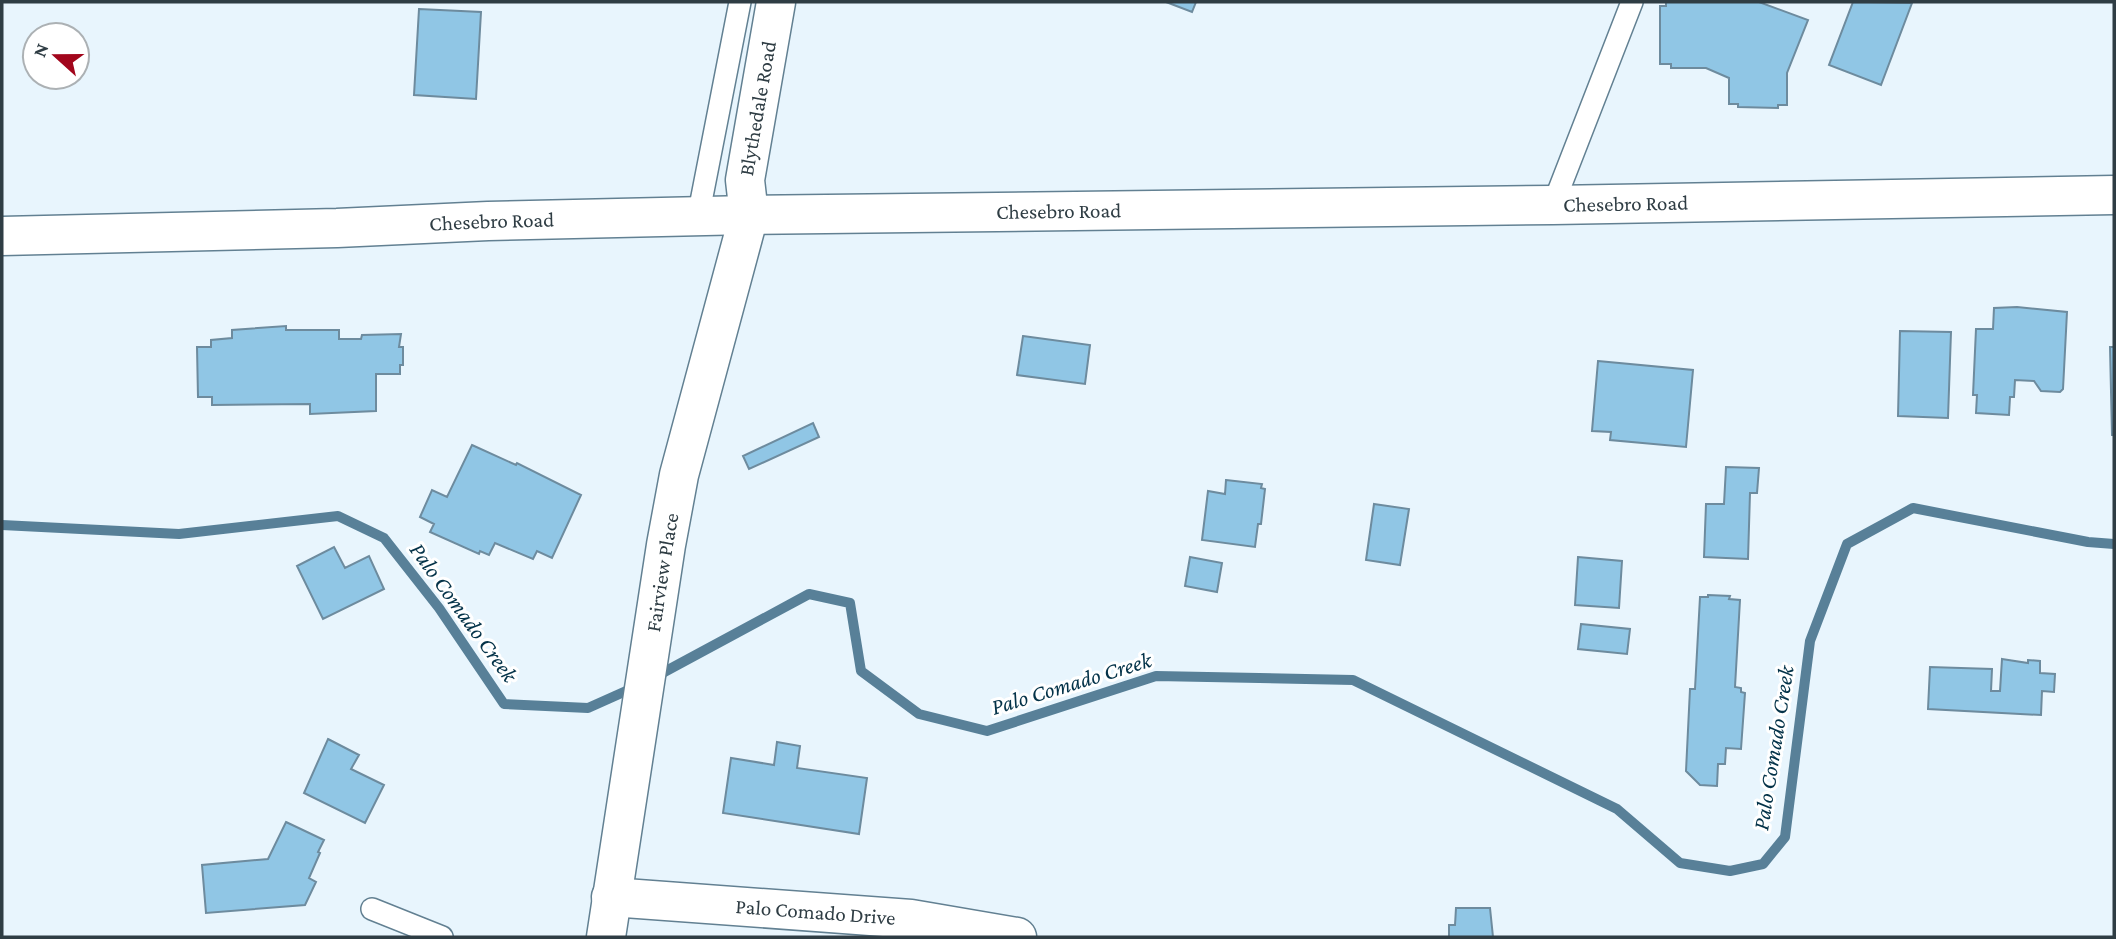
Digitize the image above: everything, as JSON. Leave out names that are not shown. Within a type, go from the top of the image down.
[{"type":"street","name":"Blythedale Road","points":[[749,215],[745,180],[776,2]]},
{"type":"street","name":"Chesebro Road","points":[[2,236],[749,215],[2114,195]]},
{"type":"street","name":"Fairview Place","points":[[606,937],[679,475],[749,215]]},
{"type":"street","name":"Palo Comado Drive","points":[[611,898],[911,919],[1017,937]]},
{"type":"lane","points":[[698,217],[740,2]]},
{"type":"lane","points":[[1553,205],[1632,2]]},
{"type":"lane","points":[[372,909],[442,937]]},
{"type":"building","points":[[1166,2],[1196,2],[1192,12]]},
{"type":"building","points":[[1666,2],[1759,2],[1808,20],[1787,73],[1787,105],[1778,105],[1778,108],[1738,107],[1738,104],[1729,104],[1729,78],[1706,68],[1671,68],[1671,64],[1660,64],[1660,6],[1666,6]]},
{"type":"building","points":[[1853,2],[1912,3],[1881,85],[1829,65]]},
{"type":"building","points":[[419,9],[481,12],[476,99],[414,95]]},
{"type":"building","points":[[2017,307],[2067,312],[2063,389],[2060,392],[2041,391],[2034,381],[2015,380],[2009,415],[1976,413],[1977,395],[1973,395],[1976,329],[1993,329],[1994,308]]},
{"type":"building","points":[[286,326],[286,330],[339,330],[339,339],[361,339],[362,335],[401,334],[399,347],[403,347],[403,365],[400,365],[400,374],[376,374],[376,411],[310,414],[310,404],[212,405],[212,397],[198,397],[197,347],[211,347],[211,340],[232,338],[232,330]]},
{"type":"building","points":[[1900,331],[1951,332],[1948,418],[1898,416]]},
{"type":"building","points":[[1023,336],[1090,345],[1085,384],[1017,375]]},
{"type":"building","points":[[2110,347],[2114,347],[2114,435],[2112,435]]},
{"type":"building","points":[[1598,361],[1693,370],[1686,447],[1610,440],[1611,432],[1592,431]]},
{"type":"building","points":[[813,423],[819,437],[749,469],[743,456]]},
{"type":"building","points":[[472,445],[516,465],[517,463],[581,495],[552,558],[537,551],[533,559],[495,543],[489,555],[480,551],[479,554],[430,532],[434,524],[420,517],[432,490],[447,497]]},
{"type":"building","points":[[1726,467],[1759,468],[1757,493],[1750,493],[1748,559],[1704,557],[1706,504],[1724,504]]},
{"type":"building","points":[[1226,480],[1262,484],[1261,488],[1265,489],[1255,547],[1202,540],[1208,491],[1225,494]]},
{"type":"building","points":[[1374,504],[1409,509],[1400,565],[1366,560]]},
{"type":"building","points":[[334,547],[345,568],[369,556],[384,589],[323,619],[297,566]]},
{"type":"building","points":[[1190,557],[1222,563],[1217,592],[1185,586]]},
{"type":"building","points":[[1578,557],[1622,561],[1619,608],[1575,605]]},
{"type":"building","points":[[1730,596],[1729,599],[1740,600],[1735,687],[1741,688],[1741,692],[1745,693],[1741,749],[1726,748],[1725,764],[1718,764],[1717,786],[1700,785],[1686,771],[1690,689],[1695,689],[1700,597]]},
{"type":"building","points":[[1581,624],[1630,629],[1627,654],[1578,649]]},
{"type":"building","points":[[2002,659],[2028,663],[2028,660],[2040,661],[2040,673],[2055,674],[2054,692],[2042,691],[2041,715],[1928,709],[1930,667],[1992,669],[1991,691],[2000,691]]},
{"type":"building","points":[[328,739],[359,755],[351,769],[384,785],[365,823],[304,793]]},
{"type":"building","points":[[777,742],[800,746],[797,768],[867,778],[859,834],[723,813],[731,758],[774,765]]},
{"type":"building","points":[[286,822],[324,840],[309,878],[316,882],[305,905],[206,913],[202,865],[268,859]]},
{"type":"building","points":[[1456,908],[1490,908],[1493,937],[1449,937],[1449,925],[1455,925]]},
{"type":"waterway","name":"Palo Comado Creek","points":[[655,677],[809,594],[850,603],[861,671],[919,714],[987,731],[1156,676],[1353,680],[1617,809],[1680,863],[1730,871],[1763,864],[1785,837],[1810,641],[1847,544],[1913,508],[2088,542],[2114,544]]},
{"type":"waterway","name":"Palo Comado Creek","points":[[2,525],[179,534],[338,516],[384,538],[439,608],[504,704],[588,708],[635,687]]}]
